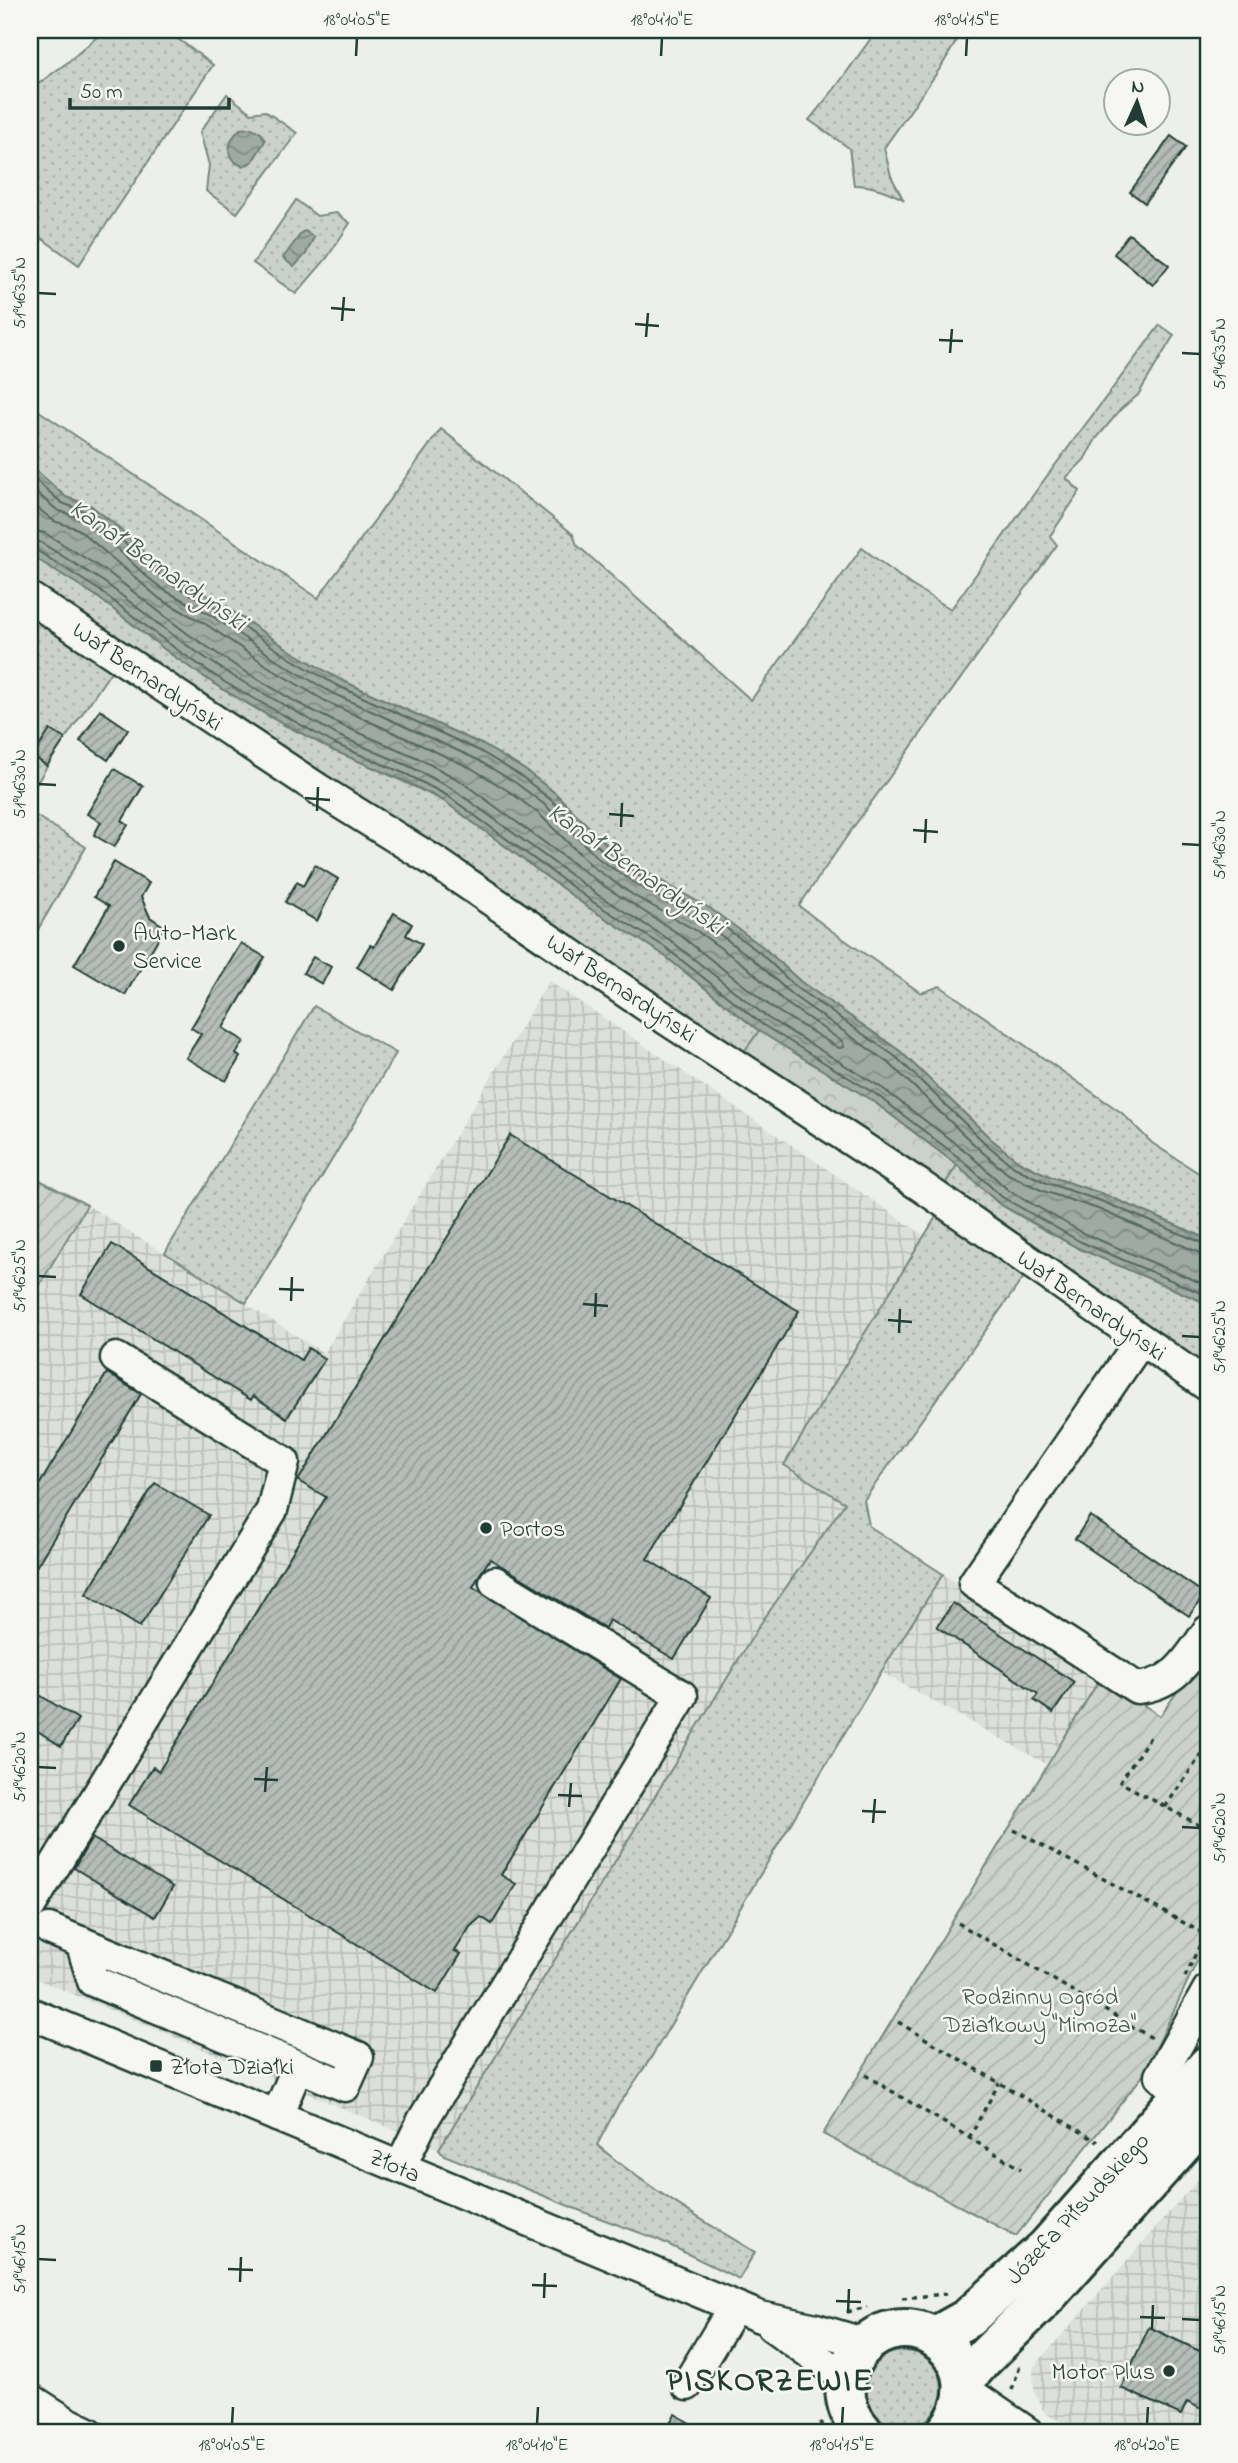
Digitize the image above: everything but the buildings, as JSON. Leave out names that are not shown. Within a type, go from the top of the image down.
[{"type":"main road","name":"Józefa Piłsudskiego","points":[[962,2412],[982,2360],[1045,2298],[1195,2105],[1208,2065]]},
{"type":"main road","name":"Józefa Piłsudskiego","points":[[934,2337],[968,2318],[1046,2248],[1195,2105]]},
{"type":"main road","points":[[858,2430],[846,2402],[845,2378],[856,2353],[887,2332],[911,2330],[934,2337],[954,2356],[962,2412]]},
{"type":"street","name":"Wał Bernardyński","points":[[30,598],[318,789],[437,863],[643,1003],[921,1186],[1208,1387]]},
{"type":"street","points":[[1141,1340],[974,1583],[1137,1688],[1150,1687],[1172,1677],[1208,1631]]},
{"type":"street","points":[[30,1906],[272,1510],[284,1462],[116,1357]]},
{"type":"street","points":[[400,2168],[423,2120],[682,1696],[495,1582]]},
{"type":"street","points":[[49,1929],[82,1942],[358,2057],[345,2086],[93,1981],[82,1942]]},
{"type":"street","points":[[1195,2105],[1160,2076],[1196,1986]]},
{"type":"street","name":"Złota","points":[[30,2013],[747,2312],[866,2344]]},
{"type":"street","points":[[276,2116],[298,2066]]},
{"type":"street","points":[[687,2385],[747,2312]]},
{"type":"street","name":"Złota","points":[[747,2312],[845,2378]]},
{"type":"street","points":[[30,2399],[89,2433]]},
{"type":"street","points":[[962,2412],[1028,2433]]},
{"type":"path","points":[[1150,1737],[1120,1782],[1208,1830]]},
{"type":"path","points":[[1165,1807],[1208,1745]]},
{"type":"path","points":[[1014,1830],[1207,1935],[1196,1986]]},
{"type":"path","points":[[958,1923],[1155,2040]]},
{"type":"path","points":[[898,2022],[1098,2142]]},
{"type":"path","points":[[865,2075],[1021,2169]]},
{"type":"path","points":[[969,2137],[999,2083]]},
{"type":"shaded area","points":[[549,981],[924,1235],[784,1465],[845,1503],[759,1626],[439,2149],[30,1976],[30,1301],[87,1205],[324,1353]]},
{"type":"shaded area","points":[[943,1574],[1101,1677],[1046,1764],[881,1672]]},
{"type":"shaded area","points":[[1208,2168],[1208,2433],[1083,2433],[1045,2413],[1034,2392],[1033,2368]]},
{"type":"green space","points":[[105,30],[166,30],[213,65],[79,265],[30,230],[30,90]]},
{"type":"green space","points":[[877,30],[963,30],[941,67],[884,148],[891,176],[903,199],[879,189],[854,185],[849,148],[809,120]]},
{"type":"green space","points":[[227,94],[251,113],[265,111],[297,133],[237,213],[206,191],[209,165],[200,132]]},
{"type":"green space","points":[[296,200],[317,216],[336,213],[350,223],[327,258],[296,294],[253,263]]},
{"type":"green space","points":[[1160,325],[1174,335],[1138,395],[1121,409],[1096,439],[1084,460],[1066,478],[1080,491],[1050,536],[1057,545],[799,906],[921,993],[940,986],[1122,1113],[1152,1143],[1208,1179],[1208,1239],[1103,1194],[1049,1176],[1018,1161],[991,1139],[900,1051],[801,982],[763,947],[608,846],[555,793],[525,770],[483,745],[339,679],[291,651],[217,601],[174,577],[90,505],[66,498],[30,465],[30,405],[318,598],[441,429],[573,534],[577,545],[751,700],[862,548],[911,585],[951,609]]},
{"type":"green space","points":[[30,554],[95,595],[172,655],[222,689],[284,725],[444,801],[589,908],[661,953],[759,1031],[741,1056],[30,588]]},
{"type":"green space","points":[[30,611],[112,670],[65,739],[50,730],[33,755],[47,766],[30,795]]},
{"type":"green space","points":[[30,812],[86,847],[30,943]]},
{"type":"green space","points":[[314,1006],[396,1053],[246,1303],[165,1253]]},
{"type":"green space","points":[[759,1031],[873,1101],[957,1165],[943,1187],[741,1056]]},
{"type":"green space","points":[[957,1165],[998,1203],[1037,1226],[1078,1248],[1208,1304],[1208,1375],[943,1187]]},
{"type":"green space","points":[[30,1175],[87,1205],[30,1301]]},
{"type":"green space","points":[[939,1212],[1026,1274],[864,1500],[869,1526],[943,1574],[881,1672],[649,2061],[616,2109],[597,2145],[654,2188],[755,2252],[739,2279],[657,2239],[444,2155],[439,2149],[759,1626],[845,1503],[784,1465]]},
{"type":"green space","name":"Rodzinny Ogród Działkowy \"Mimoza\"","points":[[1208,1648],[1208,1938],[1144,2074],[1016,2236],[823,2134],[1101,1677],[1160,1716]]},
{"type":"green space","points":[[904,2351],[919,2354],[931,2362],[939,2374],[942,2389],[939,2404],[931,2416],[919,2424],[904,2427],[889,2424],[877,2416],[869,2404],[866,2389],[869,2374],[877,2362],[889,2354]]},
{"type":"water","points":[[252,128],[261,133],[265,141],[252,162],[243,166],[232,159],[230,145],[240,129]]},
{"type":"water","points":[[305,231],[314,237],[306,254],[294,267],[283,258]]},
{"type":"water","name":"Kanał Bernardyński","points":[[30,465],[66,497],[90,505],[174,577],[217,601],[291,651],[339,679],[483,745],[525,770],[555,793],[608,846],[647,873],[711,909],[763,947],[801,982],[900,1051],[991,1139],[1018,1161],[1049,1176],[1103,1194],[1208,1239],[1208,1304],[1078,1248],[998,1203],[957,1165],[873,1101],[759,1031],[661,953],[589,908],[444,801],[332,750],[222,689],[172,655],[95,595],[32,556]]},
{"type":"place","name":"Auto-Mark Service","points":[[119,946]]},
{"type":"place","name":"Portos","points":[[486,1528]]},
{"type":"place","name":"Złota Działki","points":[[156,2066]]},
{"type":"place","name":"Motor Plus","points":[[1169,2371]]},
{"type":"district","name":"PISKORZEWIE","points":[[770,2379]]}]
